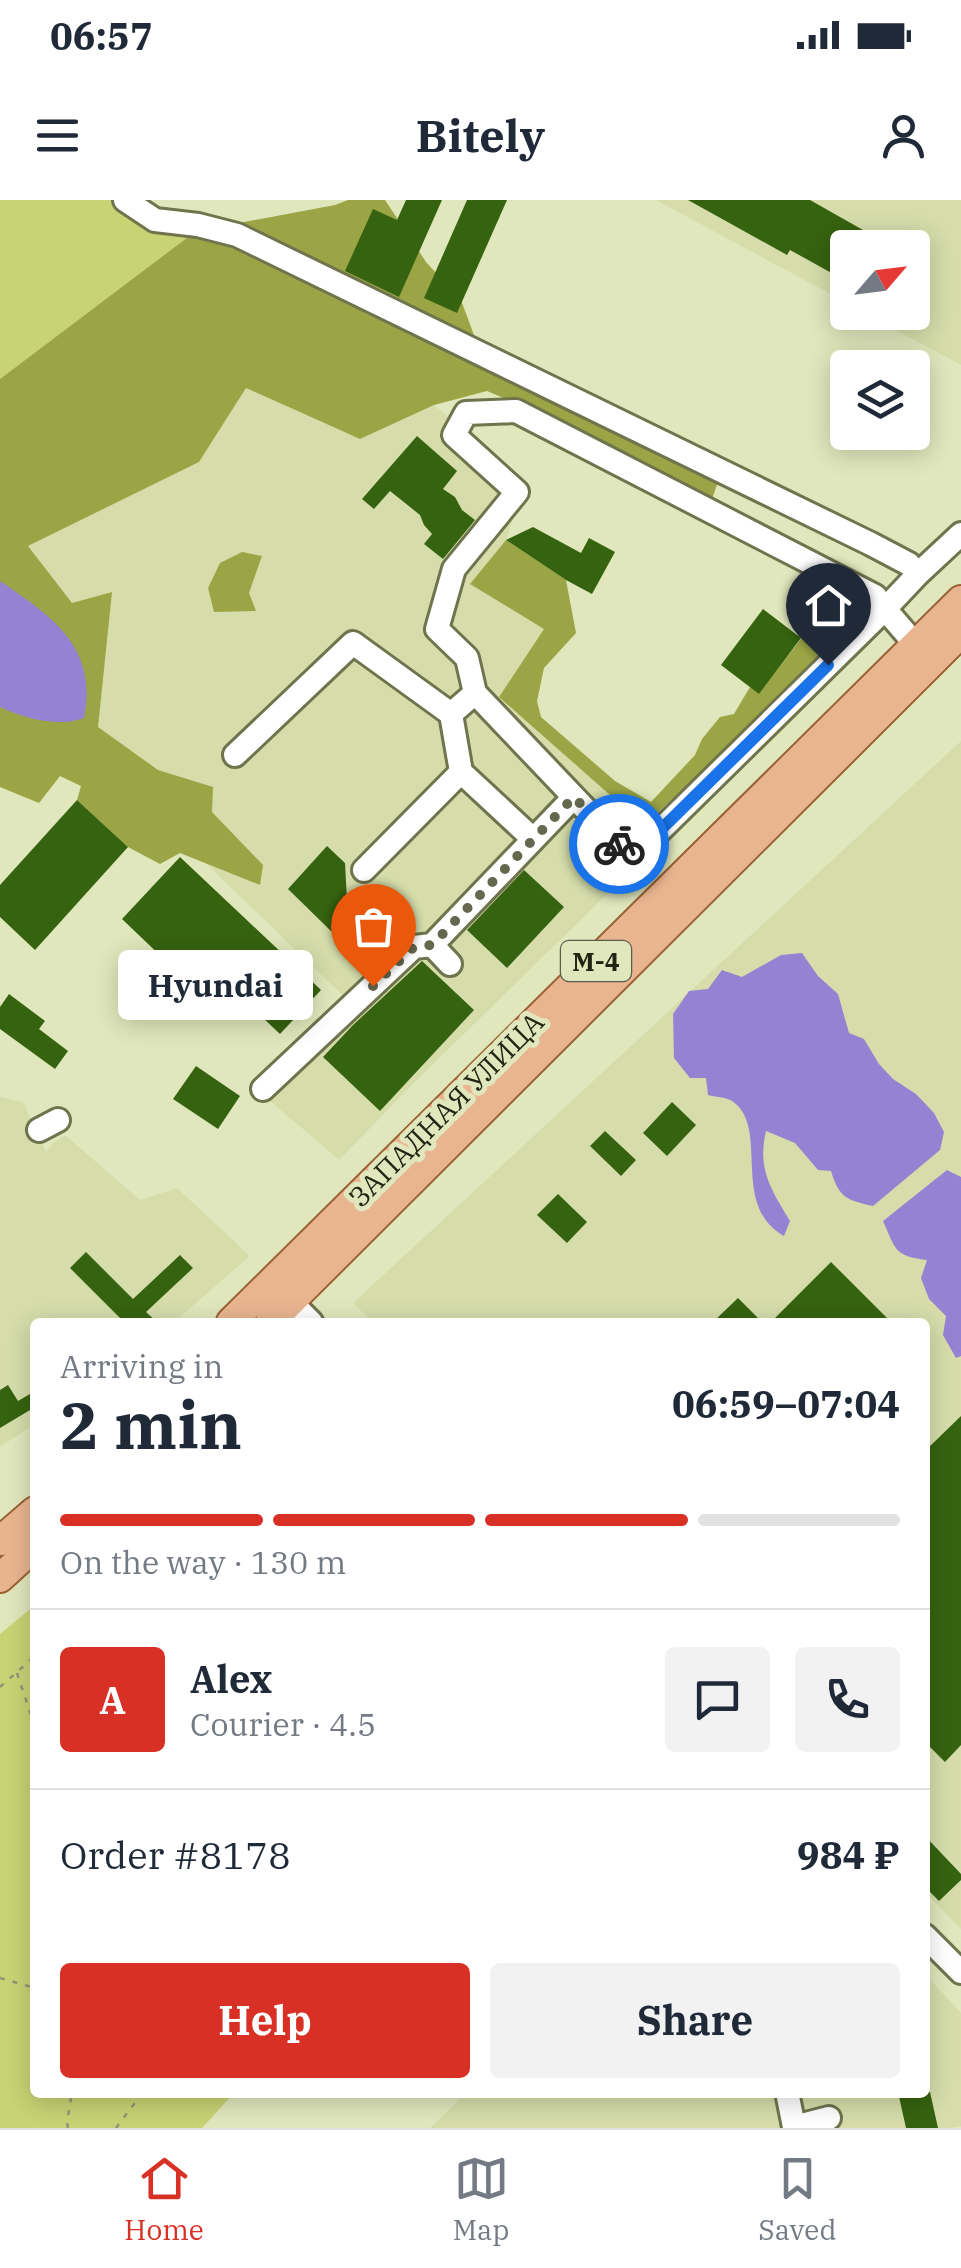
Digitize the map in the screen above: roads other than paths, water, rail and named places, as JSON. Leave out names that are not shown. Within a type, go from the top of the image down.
[{"type":"main road","name":"ЗАПАДНАЯ УЛИЦА","points":[[234,1318],[961,600]]},
{"type":"main road","name":"ЗАПАДНАЯ УЛИЦА","points":[[274,1318],[961,633]]},
{"type":"main road","points":[[0,1541],[30,1515]]},
{"type":"main road","points":[[0,1578],[30,1551]]},
{"type":"street","points":[[125,200],[155,220],[237,236],[870,544],[909,564],[918,574]]},
{"type":"street","points":[[916,645],[885,609],[874,596],[516,411],[466,413],[454,435],[517,492],[454,569],[437,629],[468,658],[475,693],[632,858],[885,609],[918,574],[961,534]]},
{"type":"street","points":[[235,756],[352,643],[451,714],[461,772],[532,839]]},
{"type":"street","points":[[451,714],[475,693]]},
{"type":"street","points":[[364,870],[461,772]]},
{"type":"street","points":[[263,1089],[414,947],[432,945],[574,797]]},
{"type":"street","points":[[432,945],[450,964]]},
{"type":"street","points":[[291,1302],[307,1318]]},
{"type":"street","points":[[930,1940],[957,1960]]},
{"type":"street","points":[[788,2098],[794,2126],[829,2118]]},
{"type":"place","name":"Hyundai","points":[[373,986]]}]
